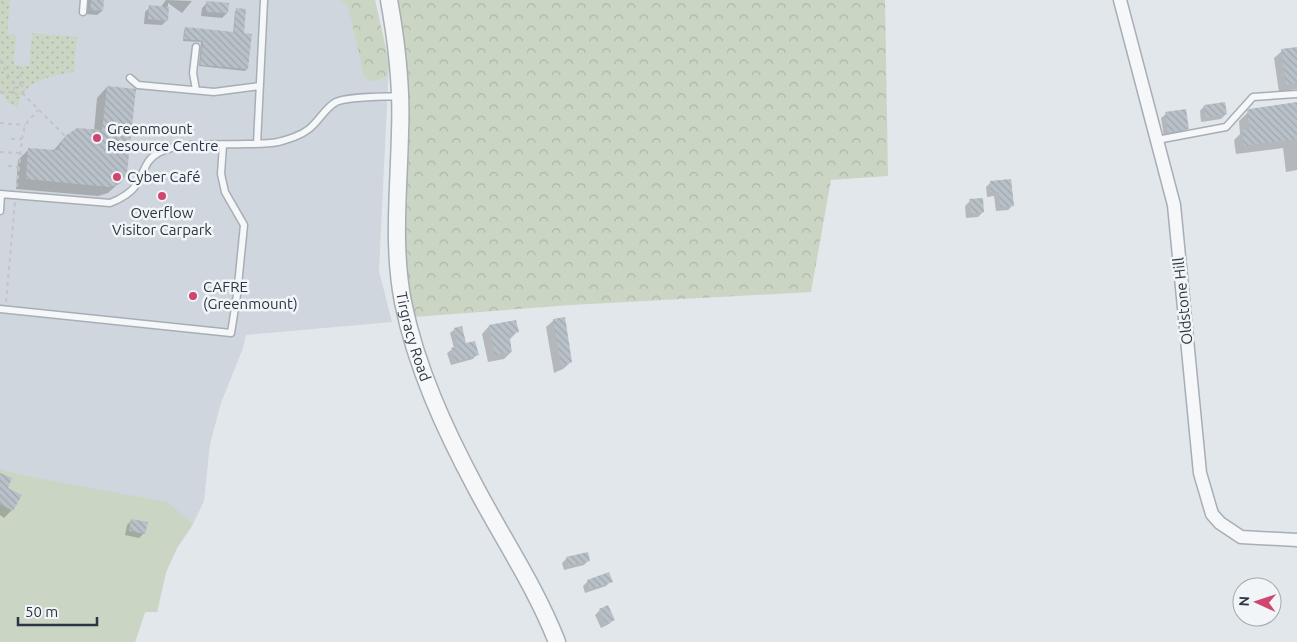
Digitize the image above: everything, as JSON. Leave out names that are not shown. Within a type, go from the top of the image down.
[{"type":"street","name":"Tirgracy Road","points":[[389,0],[396,45],[400,96],[397,203],[398,269],[410,330],[431,394],[471,469],[557,642]]},
{"type":"street","name":"Oldstone Hill","points":[[1120,0],[1174,205],[1200,473],[1212,514],[1220,523],[1241,536],[1297,540]]},
{"type":"lane","points":[[83,12],[84,0]]},
{"type":"lane","points":[[257,144],[264,0]]},
{"type":"lane","points":[[196,47],[193,74],[196,90]]},
{"type":"lane","points":[[130,78],[138,85],[196,90],[222,91],[260,86]]},
{"type":"lane","points":[[1157,140],[1226,127],[1254,96],[1297,94]]},
{"type":"lane","points":[[0,211],[1,194],[110,203],[124,198],[137,184],[146,163],[157,153],[178,146],[276,142],[293,138],[310,129],[338,101],[354,98],[400,96]]},
{"type":"lane","points":[[3,309],[231,333],[244,225],[225,192],[221,174],[223,145]]},
{"type":"path","points":[[0,60],[8,75],[24,89],[22,93]]},
{"type":"path","points":[[14,92],[14,88],[18,85],[21,67]]},
{"type":"path","points":[[0,92],[14,92],[19,95],[22,93]]},
{"type":"path","points":[[22,93],[65,136]]},
{"type":"path","points":[[3,309],[22,139],[25,125],[38,110]]},
{"type":"path","points":[[0,123],[25,125]]},
{"type":"path","points":[[11,139],[22,139]]},
{"type":"path","points":[[0,152],[20,153]]},
{"type":"path","points":[[8,166],[19,167]]},
{"type":"shaded area","name":"CAFRE (Greenmount)","points":[[0,0],[375,0],[389,63],[379,271],[392,322],[246,335],[243,348],[221,403],[210,444],[204,501],[193,524],[177,548],[166,572],[157,612],[145,612],[135,642],[0,642]]},
{"type":"green space","points":[[0,0],[10,0],[7,34],[16,35],[14,65],[29,66],[32,33],[77,37],[74,72],[56,75],[31,85],[25,91],[18,107],[8,103],[3,94],[0,94]]},
{"type":"green space","points":[[340,0],[375,0],[389,63],[388,75],[379,80],[369,81],[364,76],[348,6]]},
{"type":"green space","points":[[396,0],[885,0],[888,176],[831,180],[811,292],[571,305],[414,317],[404,276],[408,86],[401,23]]},
{"type":"green space","points":[[0,469],[21,475],[167,502],[193,524],[177,548],[166,572],[157,612],[145,612],[135,642],[0,642]]},
{"type":"building","points":[[91,0],[104,0],[103,11],[90,10]]},
{"type":"building","points":[[206,1],[229,3],[228,13],[206,12]]},
{"type":"building","points":[[149,5],[169,7],[168,21],[148,19]]},
{"type":"building","points":[[236,8],[246,9],[244,33],[252,34],[248,69],[200,65],[203,41],[184,39],[185,27],[234,32]]},
{"type":"building","points":[[1297,47],[1297,83],[1286,85],[1281,49]]},
{"type":"building","name":"Greenmount Resource Centre","points":[[107,86],[136,89],[127,173],[120,184],[109,187],[26,179],[28,148],[58,150],[65,136],[77,128],[102,130]]},
{"type":"building","points":[[1225,102],[1227,114],[1206,118],[1204,105]]},
{"type":"building","points":[[1297,102],[1297,139],[1244,146],[1242,130],[1250,129],[1247,111],[1249,109]]},
{"type":"building","points":[[1186,109],[1189,129],[1168,133],[1165,112]]},
{"type":"building","points":[[1011,179],[1014,206],[1000,207],[999,192],[991,192],[990,181]]},
{"type":"building","points":[[983,198],[984,212],[971,214],[969,199]]},
{"type":"building","points":[[565,317],[572,362],[561,366],[553,319]]},
{"type":"building","points":[[516,320],[519,332],[509,334],[512,352],[495,355],[489,325]]},
{"type":"building","points":[[462,326],[466,343],[475,341],[479,355],[455,362],[451,348],[458,346],[454,328]]},
{"type":"building","points":[[0,473],[12,478],[8,488],[22,495],[13,511],[0,504]]},
{"type":"building","points":[[131,519],[148,522],[145,534],[129,531]]},
{"type":"building","points":[[588,552],[590,561],[569,566],[566,557]]},
{"type":"building","points":[[609,572],[613,582],[590,589],[587,580]]},
{"type":"building","points":[[608,605],[615,620],[606,624],[599,609]]},
{"type":"place","name":"Greenmount Resource Centre","points":[[97,138]]},
{"type":"place","name":"Cyber Café","points":[[117,177]]},
{"type":"place","name":"Overflow Visitor Carpark","points":[[162,196]]},
{"type":"place","name":"CAFRE (Greenmount)","points":[[193,296]]}]
